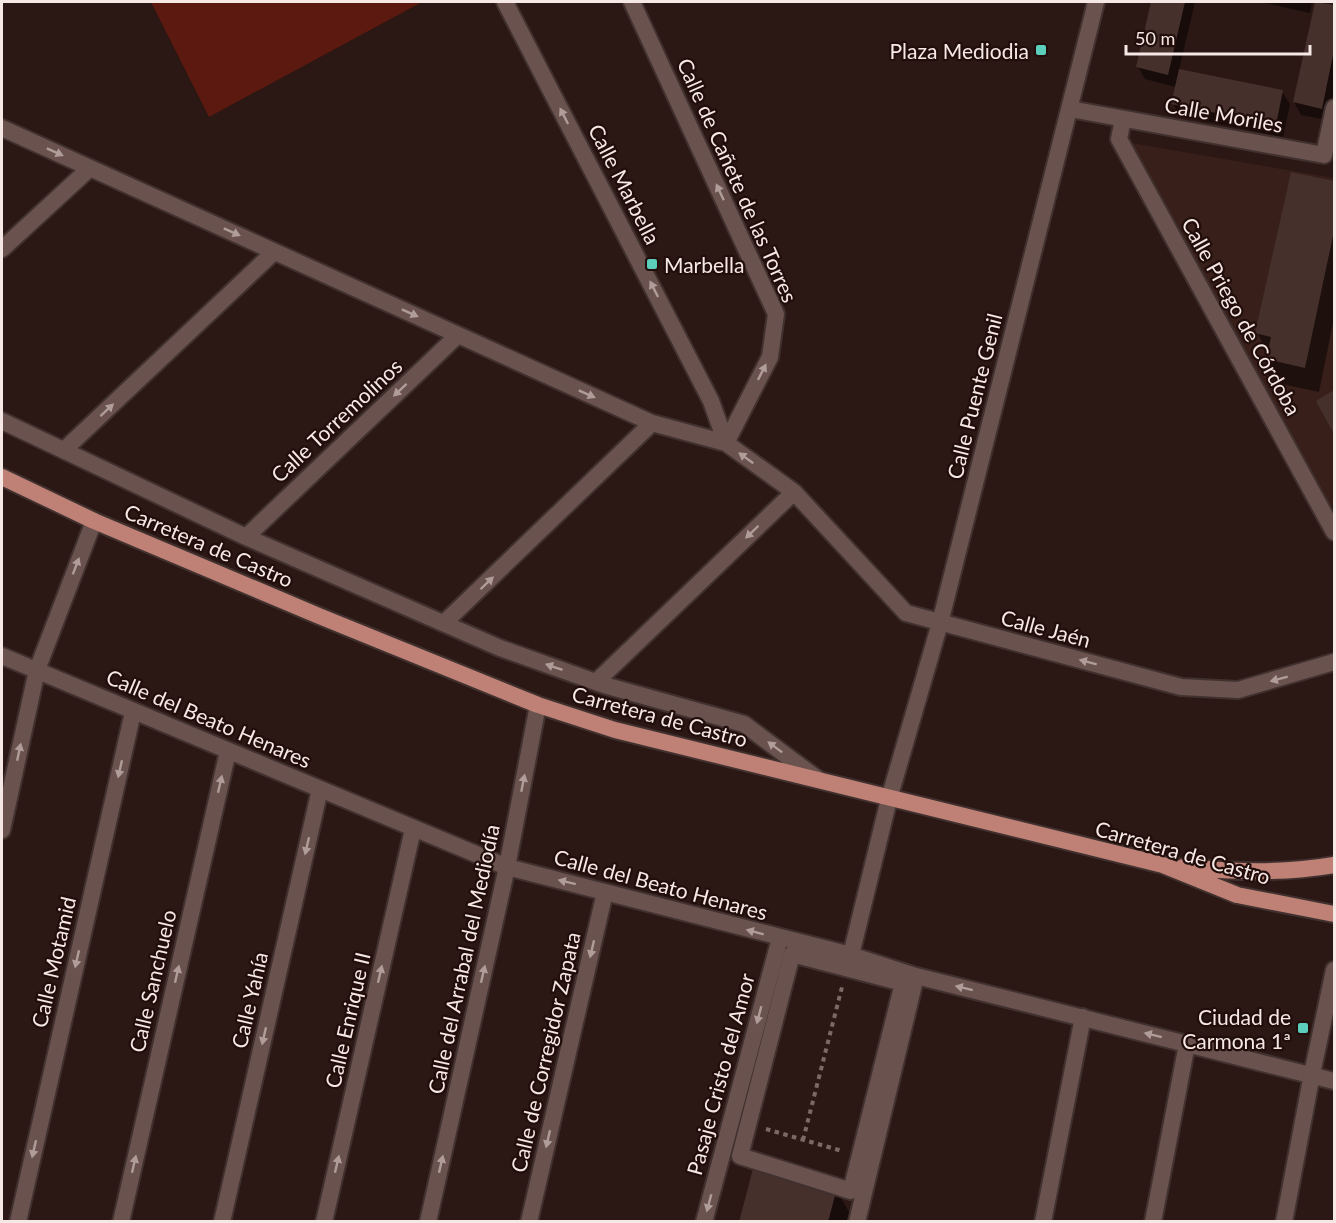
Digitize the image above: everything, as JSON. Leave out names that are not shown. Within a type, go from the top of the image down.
[{"type":"main road","name":"Carretera de Castro","points":[[2,477],[94,521],[538,705],[615,730],[1163,865],[1237,895],[1335,914]]},
{"type":"main road","points":[[1163,865],[1240,872],[1300,871],[1335,865]]},
{"type":"street","name":"Calle Marbella","points":[[505,2],[711,401],[726,443]]},
{"type":"street","name":"Calle de Cañete de las Torres","points":[[632,2],[776,314],[770,357],[726,443]]},
{"type":"street","name":"Calle Puente Genil","points":[[889,799],[940,623],[1095,2]]},
{"type":"street","name":"Calle Moriles","points":[[1070,109],[1324,155],[1335,108]]},
{"type":"street","name":"Calle Priego de Córdoba","points":[[1123,119],[1119,139],[1335,532]]},
{"type":"street","points":[[2,128],[652,423],[726,443],[794,492],[596,682]]},
{"type":"street","points":[[2,249],[90,168]]},
{"type":"street","points":[[64,450],[274,252]]},
{"type":"street","name":"Calle Torremolinos","points":[[246,537],[458,335]]},
{"type":"street","points":[[2,421],[246,537],[500,648],[596,682],[744,724],[822,782]]},
{"type":"street","points":[[444,623],[652,423]]},
{"type":"street","name":"Calle Jaén","points":[[794,492],[906,613],[1181,687],[1238,690],[1335,662]]},
{"type":"street","points":[[2,830],[37,670],[94,521]]},
{"type":"street","name":"Calle del Beato Henares","points":[[2,656],[507,867],[780,938],[849,962],[916,976],[1335,1081]]},
{"type":"street","name":"Calle del Arrabal del Mediodía","points":[[428,1221],[507,867],[538,705]]},
{"type":"street","name":"Calle Motamid","points":[[18,1221],[133,712]]},
{"type":"street","name":"Calle Sanchuelo","points":[[121,1221],[228,751]]},
{"type":"street","name":"Calle Yahía","points":[[222,1221],[320,789]]},
{"type":"street","points":[[849,962],[889,799]]},
{"type":"street","name":"Calle Enrique II","points":[[324,1221],[413,829]]},
{"type":"street","name":"Calle de Corregidor Zapata","points":[[529,1221],[605,892]]},
{"type":"street","name":"Pasaje Cristo del Amor","points":[[704,1221],[780,938]]},
{"type":"street","points":[[792,954],[849,962],[903,983],[850,1191],[740,1156],[792,954]]},
{"type":"street","points":[[1284,1221],[1312,1074],[1335,970]]},
{"type":"street","points":[[857,1221],[916,976]]},
{"type":"street","points":[[1043,1221],[1083,1017]]},
{"type":"street","points":[[1153,1221],[1187,1044]]},
{"type":"path","points":[[803,1140],[849,962]]},
{"type":"path","points":[[748,1124],[860,1156]]},
{"type":"shaded area","points":[[151,2],[422,2],[209,117]]},
{"type":"shaded area","points":[[1126,142],[1334,178],[1334,505],[1328,509]]},
{"type":"building","points":[[1151,2],[1185,2],[1168,75],[1136,67]]},
{"type":"building","points":[[1315,2],[1334,5],[1334,50],[1322,109],[1293,102]]},
{"type":"building","points":[[1179,69],[1283,90],[1276,125],[1171,104]]},
{"type":"building","points":[[1291,172],[1334,181],[1334,231],[1305,368],[1266,359],[1271,337],[1255,333]]},
{"type":"building","points":[[1334,390],[1334,434],[1316,401]]},
{"type":"building","points":[[755,1161],[837,1188],[828,1222],[739,1222]]},
{"type":"place","name":"Plaza Mediodia","points":[[1041,50]]},
{"type":"place","name":"Marbella","points":[[652,264]]},
{"type":"place","name":"Ciudad de Carmona 1ª","points":[[1303,1028]]}]
